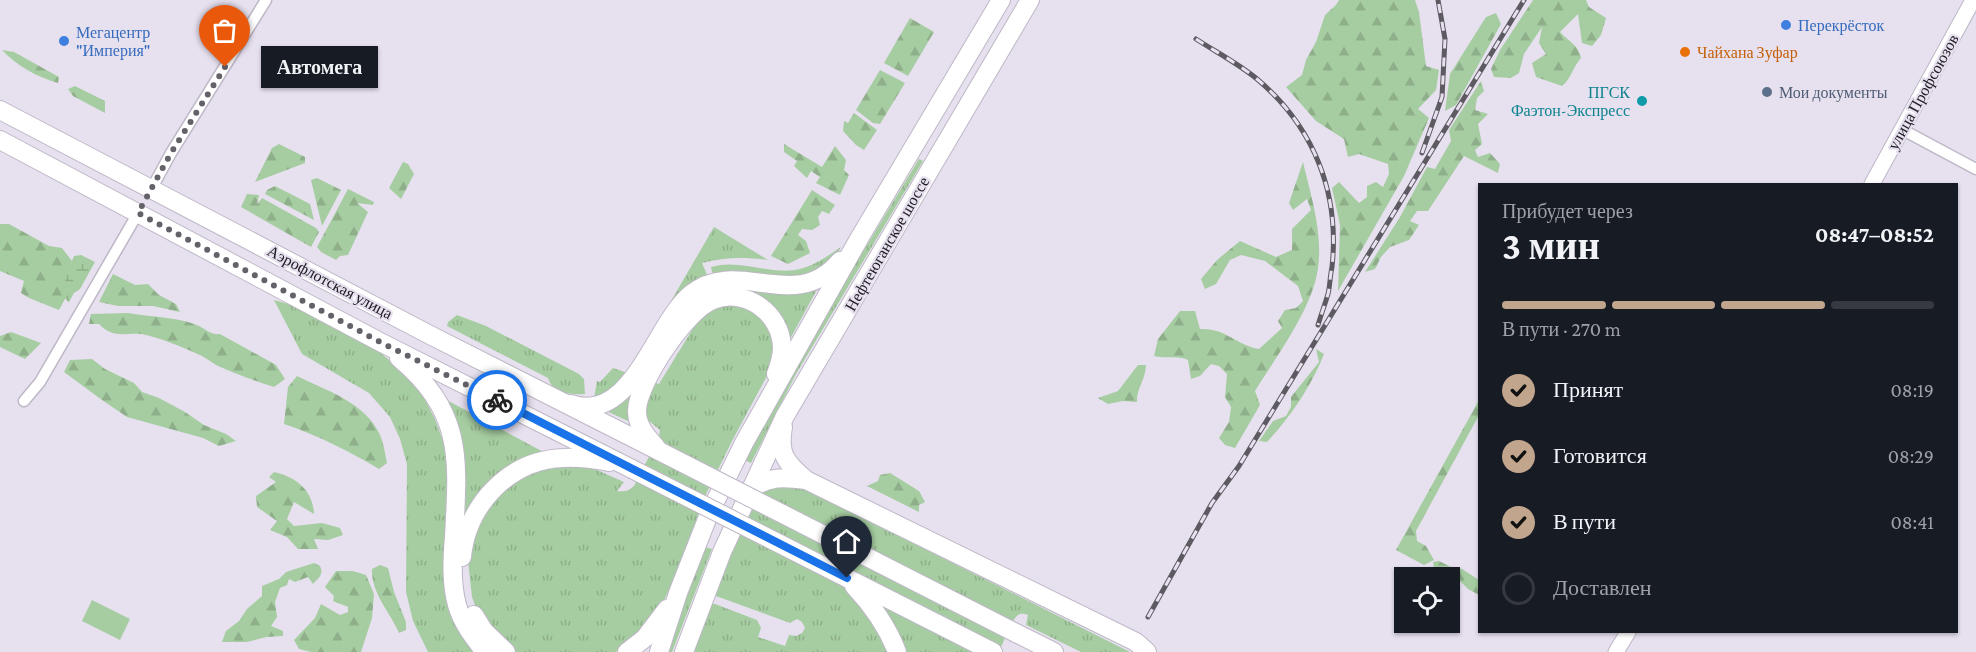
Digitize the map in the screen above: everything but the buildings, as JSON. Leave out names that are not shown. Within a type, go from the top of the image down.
[{"type":"main road","name":"Нефтеюганское шоссе","points":[[764,406],[860,237],[1000,0]]},
{"type":"main road","name":"Нефтеюганское шоссе","points":[[686,652],[699,610],[722,552],[785,416],[1030,0]]},
{"type":"main road","name":"улица Профсоюзов","points":[[1873,183],[1973,0]]},
{"type":"main road","name":"Аэрофлотская улица","points":[[0,110],[550,396],[651,444],[1054,652]]},
{"type":"main road","name":"Аэрофлотская улица","points":[[0,140],[382,343],[632,469]]},
{"type":"main road","points":[[138,213],[152,188]]},
{"type":"main road","points":[[550,396],[575,405],[587,406],[603,403],[622,392],[690,294],[705,285],[722,281],[740,280],[799,285],[816,281],[832,270],[860,237]]},
{"type":"main road","points":[[651,444],[641,429],[637,410],[640,395],[649,376],[678,331],[693,312],[713,300],[739,297],[757,303],[772,318],[778,328],[782,347],[778,370],[764,406],[724,480],[709,514],[678,593],[659,652]]},
{"type":"main road","points":[[382,343],[412,368],[435,396],[446,416],[452,434],[456,469],[452,573],[454,590],[464,622],[485,652]]},
{"type":"main road","points":[[785,416],[781,442],[784,457],[806,480]]},
{"type":"main road","points":[[506,652],[478,622],[464,588],[462,567],[464,543],[470,523],[483,502],[505,479],[532,464],[561,458],[596,460],[632,469],[993,652]]},
{"type":"main road","points":[[749,490],[761,482],[776,478],[789,477],[806,480],[1136,642],[1148,652]]},
{"type":"main road","points":[[847,578],[877,612],[891,635],[897,652]]},
{"type":"main road","points":[[627,652],[653,630],[678,593]]},
{"type":"main road","points":[[1112,632],[1132,646],[1136,652]]},
{"type":"main road","points":[[1616,652],[1627,633]]},
{"type":"street","points":[[152,188],[171,153],[266,0]]},
{"type":"street","points":[[1903,130],[1976,169]]},
{"type":"street","points":[[24,401],[40,382],[138,213]]},
{"type":"green space","points":[[1339,0],[1415,0],[1419,12],[1426,66],[1439,70],[1436,90],[1418,109],[1429,118],[1404,176],[1338,291],[1340,225],[1332,188],[1339,182],[1359,203],[1367,197],[1367,186],[1376,182],[1383,187],[1389,174],[1388,164],[1359,154],[1348,157],[1344,139],[1316,121],[1286,87],[1302,75],[1325,15]]},
{"type":"green space","points":[[1533,0],[1586,0],[1589,7],[1606,18],[1601,35],[1592,46],[1582,43],[1578,14],[1560,32],[1575,46],[1581,58],[1562,86],[1536,77],[1532,63],[1546,54],[1539,43],[1542,27],[1524,54],[1519,73],[1511,78],[1494,77],[1491,69],[1500,50]]},
{"type":"green space","points":[[1496,13],[1501,24],[1456,105],[1445,111],[1450,74],[1486,17]]},
{"type":"green space","points":[[910,18],[934,32],[908,76],[884,63]]},
{"type":"green space","points":[[2,50],[14,52],[59,77],[58,83],[28,70]]},
{"type":"green space","points":[[880,70],[905,83],[880,124],[873,123],[856,110]]},
{"type":"green space","points":[[1481,81],[1484,91],[1477,98],[1475,110],[1488,114],[1478,124],[1482,144],[1475,150],[1478,157],[1490,153],[1500,164],[1498,173],[1464,156],[1428,211],[1417,211],[1410,221],[1419,225],[1409,240],[1390,247],[1381,257],[1375,269],[1365,272],[1400,217],[1427,167],[1435,169],[1451,141],[1449,130]]},
{"type":"green space","points":[[75,86],[105,101],[105,113],[73,96],[68,89]]},
{"type":"green space","points":[[854,113],[877,130],[864,150],[843,131],[844,121],[848,123]]},
{"type":"green space","points":[[279,144],[305,157],[305,163],[255,182],[272,148]]},
{"type":"green space","points":[[784,144],[822,167],[835,146],[846,160],[844,170],[849,175],[840,195],[816,183],[820,177],[811,171],[807,178],[794,166],[797,161],[784,152]]},
{"type":"green space","points":[[919,159],[923,161],[796,374],[751,463],[744,460],[841,288]]},
{"type":"green space","points":[[403,162],[408,164],[414,174],[401,199],[389,188]]},
{"type":"green space","points":[[1303,162],[1319,241],[1315,283],[1301,316],[1255,391],[1260,405],[1235,448],[1225,445],[1219,438],[1229,422],[1231,407],[1225,397],[1227,374],[1219,366],[1211,364],[1200,376],[1191,379],[1188,360],[1154,356],[1158,339],[1180,311],[1195,311],[1200,329],[1217,331],[1259,349],[1282,328],[1278,321],[1285,310],[1296,308],[1303,301],[1298,286],[1265,261],[1241,255],[1230,260],[1216,284],[1205,289],[1201,279],[1217,260],[1240,241],[1276,257],[1292,250],[1292,229],[1311,210],[1307,199],[1293,210],[1289,203]]},
{"type":"green space","points":[[317,178],[341,190],[322,226],[311,180]]},
{"type":"green space","points":[[275,186],[310,204],[314,220],[265,194],[267,190]]},
{"type":"green space","points":[[348,189],[374,202],[373,205],[357,203],[368,212],[348,255],[340,256],[336,260],[321,252],[317,247]]},
{"type":"green space","points":[[812,190],[835,205],[829,214],[822,211],[818,217],[820,225],[812,230],[802,229],[798,235],[806,241],[810,253],[788,264],[771,256]]},
{"type":"green space","points":[[247,194],[259,195],[257,204],[262,198],[316,228],[319,232],[311,247],[241,207]]},
{"type":"green space","points":[[0,224],[9,224],[49,246],[62,248],[72,261],[65,299],[59,310],[21,293],[24,281],[0,271]]},
{"type":"green space","points":[[714,227],[768,260],[735,258],[702,263],[708,277],[678,300],[671,301]]},
{"type":"green space","points":[[841,247],[831,262],[810,277],[713,276],[711,267],[733,264],[789,271],[816,263]]},
{"type":"green space","points":[[81,255],[95,262],[80,289],[74,293],[69,302],[63,297],[64,284],[74,256]]},
{"type":"green space","points":[[113,274],[135,285],[148,284],[159,295],[176,304],[180,312],[153,306],[118,306],[99,302]]},
{"type":"green space","points":[[820,284],[789,341],[758,299],[702,293]]},
{"type":"green space","points":[[274,300],[299,307],[373,347],[419,388],[435,419],[444,444],[448,474],[448,510],[443,557],[445,587],[476,652],[428,652],[413,621],[406,592],[407,464],[400,439],[390,417],[369,393],[302,354]]},
{"type":"green space","points":[[729,303],[753,309],[769,325],[775,349],[768,374],[707,492],[660,608],[633,641],[615,652],[515,652],[503,643],[478,613],[472,597],[468,561],[479,519],[505,487],[538,469],[576,466],[597,470],[624,482],[617,491],[626,491],[634,486],[659,437],[660,430],[644,417],[633,416],[628,421],[604,410],[594,398],[597,381],[600,382],[613,368],[659,384],[700,317],[708,311]]},
{"type":"green space","points":[[128,313],[183,321],[220,334],[276,365],[285,379],[274,387],[225,369],[183,347],[163,340],[143,334],[117,334],[99,324],[89,324],[91,314]]},
{"type":"green space","points":[[457,315],[486,326],[579,374],[584,379],[585,394],[568,394],[558,390],[548,378],[447,326],[448,322]]},
{"type":"green space","points":[[11,332],[41,343],[25,359],[0,347],[0,336]]},
{"type":"green space","points":[[1316,349],[1324,354],[1307,389],[1267,442],[1259,441],[1273,421],[1286,416],[1291,407],[1291,397],[1319,362]]},
{"type":"green space","points":[[92,359],[105,369],[134,383],[142,392],[159,398],[236,441],[219,446],[203,438],[127,417],[64,372],[70,360]]},
{"type":"green space","points":[[1138,365],[1146,365],[1137,402],[1123,401],[1108,404],[1098,398],[1118,391]]},
{"type":"green space","points":[[297,376],[344,399],[365,414],[380,435],[387,463],[379,469],[333,444],[284,424],[288,387]]},
{"type":"green space","points":[[443,398],[549,455],[532,458],[458,544]]},
{"type":"green space","points":[[1478,402],[1478,417],[1416,531],[1417,541],[1426,546],[1434,560],[1424,565],[1396,550]]},
{"type":"green space","points":[[274,472],[289,477],[302,486],[307,491],[313,506],[314,514],[294,502],[287,519],[294,526],[322,523],[340,528],[343,535],[328,540],[314,539],[318,549],[298,549],[287,537],[270,530],[277,521],[257,507],[256,496],[276,482],[269,477]]},
{"type":"green space","points":[[890,473],[919,491],[925,502],[919,505],[919,512],[867,486],[878,481],[880,475]]},
{"type":"green space","points":[[769,486],[801,487],[1130,652],[1081,652],[1026,625],[1028,615],[1022,614],[1018,615],[1013,622],[999,652],[693,652],[709,604],[715,604],[757,620],[761,628],[758,637],[785,646],[789,635],[796,636],[805,628],[797,619],[790,623],[716,596],[715,590],[744,519],[760,492]]},
{"type":"green space","points":[[705,547],[712,549],[672,652],[666,652]]},
{"type":"green space","points":[[1439,561],[1451,567],[1434,567],[1433,562]]},
{"type":"green space","points":[[314,563],[320,566],[321,574],[313,584],[308,577],[295,582],[289,579],[287,585],[280,588],[275,602],[277,617],[271,626],[283,631],[283,636],[266,637],[247,642],[222,642],[226,631],[239,621],[247,609],[262,596],[262,586],[279,579],[286,572]]},
{"type":"green space","points":[[380,565],[388,568],[394,592],[406,622],[406,630],[399,633],[375,586],[372,569]]},
{"type":"green space","points":[[1460,569],[1478,579],[1478,594],[1460,581]]},
{"type":"green space","points":[[336,571],[353,571],[366,575],[374,594],[372,618],[361,652],[311,652],[299,649],[294,640],[315,618],[321,604],[340,615],[348,612],[348,607],[333,601],[334,596],[325,587]]},
{"type":"green space","points":[[92,600],[130,619],[120,640],[82,621]]},
{"type":"railway","points":[[1422,153],[1442,97],[1445,39],[1438,0]]},
{"type":"railway","points":[[1148,617],[1212,503],[1239,466],[1524,0]]},
{"type":"railway","points":[[1196,39],[1257,79],[1277,98],[1294,118],[1319,163],[1332,213],[1333,240],[1329,291],[1318,325]]},
{"type":"way so far","points":[[225,67],[171,153],[138,213],[382,343],[497,400]]},
{"type":"place","name":"Перекрёсток","points":[[1786,25]]},
{"type":"place","name":"Мегацентр \"Империя\"","points":[[64,41]]},
{"type":"place","name":"Чайхана Зуфар","points":[[1685,52]]},
{"type":"place","name":"Автомега","points":[[225,67]]},
{"type":"place","name":"Мои документы","points":[[1767,92]]},
{"type":"place","name":"ПГСК Фаэтон-Экспресс","points":[[1642,101]]},
{"type":"route","points":[[497,400],[847,578]]}]
